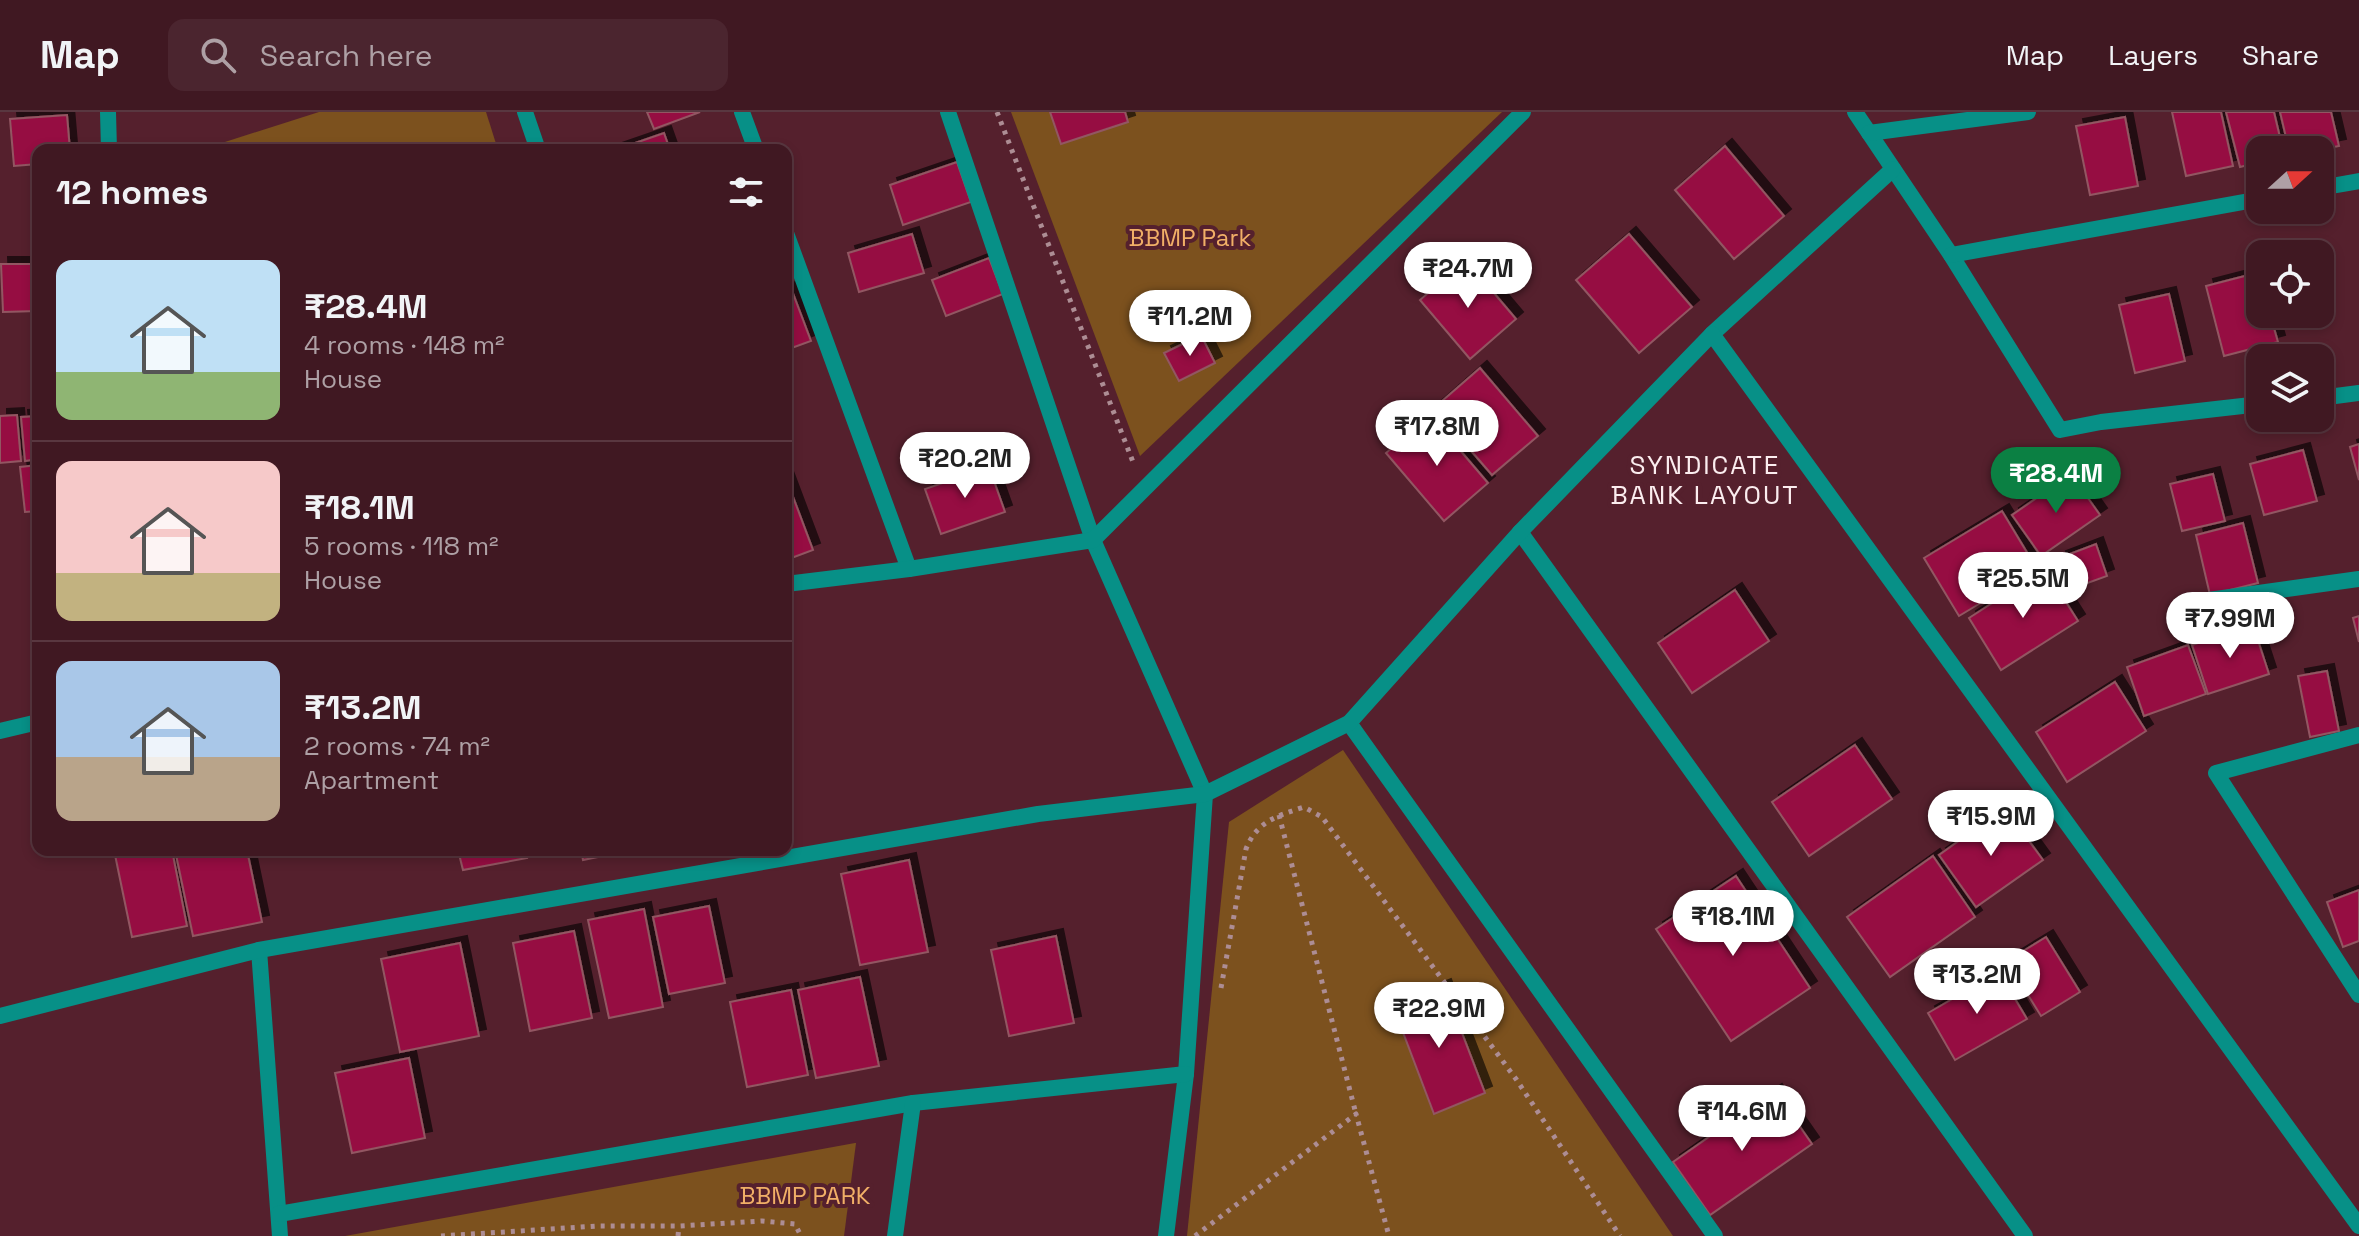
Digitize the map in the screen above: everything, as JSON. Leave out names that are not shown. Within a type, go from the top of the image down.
[{"type":"street","points":[[108,112],[109,144]]},
{"type":"street","points":[[525,112],[536,144]]},
{"type":"street","points":[[742,112],[754,144]]},
{"type":"street","points":[[948,112],[1093,540],[1205,794],[1186,1074],[1166,1236]]},
{"type":"street","points":[[792,583],[909,569],[1093,540],[1523,112]]},
{"type":"street","points":[[1855,112],[1951,255],[2060,430],[2101,422],[2246,406]]},
{"type":"street","points":[[1869,133],[2028,112]]},
{"type":"street","points":[[0,1016],[259,950],[1038,814],[1205,794],[1349,723],[1520,532],[1712,334],[1893,169]]},
{"type":"street","points":[[2334,185],[2359,181]]},
{"type":"street","points":[[1951,255],[2246,202]]},
{"type":"street","points":[[792,249],[909,569]]},
{"type":"street","points":[[1712,334],[2359,1226]]},
{"type":"street","points":[[2334,396],[2359,393]]},
{"type":"street","points":[[1520,532],[2025,1236]]},
{"type":"street","points":[[2187,603],[2359,579]]},
{"type":"street","points":[[0,731],[32,723]]},
{"type":"street","points":[[1349,723],[1715,1236]]},
{"type":"street","points":[[2359,735],[2216,773],[2359,995]]},
{"type":"street","points":[[259,950],[280,1236]]},
{"type":"street","points":[[279,1214],[913,1103],[1186,1074]]},
{"type":"street","points":[[895,1236],[913,1103]]},
{"type":"path","points":[[997,112],[1144,489]]},
{"type":"path","points":[[1219,1000],[1246,849],[1253,832],[1279,815],[1304,807],[1322,817],[1516,1079],[1620,1236]]},
{"type":"path","points":[[1279,815],[1389,1236]]},
{"type":"path","points":[[1195,1236],[1356,1114]]},
{"type":"path","points":[[441,1236],[597,1226],[679,1226],[762,1221],[795,1224],[801,1236]]},
{"type":"path","points":[[678,1236],[679,1226]]},
{"type":"green space","points":[[319,112],[486,112],[496,144],[219,144]]},
{"type":"green space","name":"BBMP Park","points":[[1011,112],[1502,112],[1140,456]]},
{"type":"green space","points":[[1343,750],[1673,1236],[1187,1236],[1229,822]]},
{"type":"green space","name":"BBMP PARK","points":[[855,1143],[844,1236],[345,1236]]},
{"type":"building","points":[[647,112],[700,112],[654,129]]},
{"type":"building","points":[[1050,112],[1125,112],[1128,122],[1061,144]]},
{"type":"building","points":[[2172,112],[2221,112],[2233,166],[2186,176]]},
{"type":"building","points":[[2226,112],[2274,112],[2280,136],[2246,136],[2246,166],[2240,167]]},
{"type":"building","points":[[2280,112],[2331,112],[2339,146],[2334,147],[2334,136],[2286,136]]},
{"type":"building","points":[[67,115],[69,144],[32,144],[32,164],[14,166],[10,119]]},
{"type":"building","points":[[2125,117],[2138,186],[2090,195],[2076,126]]},
{"type":"building","points":[[664,133],[668,144],[632,144]]},
{"type":"building","points":[[1725,146],[1784,216],[1734,259],[1675,190]]},
{"type":"building","points":[[957,162],[971,202],[903,225],[890,185]]},
{"type":"building","points":[[912,234],[924,273],[859,292],[848,253]]},
{"type":"building","points":[[1629,234],[1692,307],[1639,353],[1576,280]]},
{"type":"building","points":[[989,258],[1003,294],[946,316],[932,280]]},
{"type":"building","points":[[1466,260],[1516,319],[1470,359],[1420,300]]},
{"type":"building","points":[[1,264],[32,264],[32,311],[3,312]]},
{"type":"building","points":[[2246,276],[2246,328],[2274,328],[2278,342],[2246,344],[2246,350],[2224,356],[2206,286]]},
{"type":"building","points":[[792,291],[811,341],[792,348]]},
{"type":"building","points":[[2169,294],[2185,361],[2135,373],[2119,305]]},
{"type":"building","points":[[1201,335],[1215,363],[1179,381],[1164,353]]},
{"type":"building","points":[[1480,368],[1538,436],[1492,475],[1434,408]]},
{"type":"building","points":[[17,415],[21,461],[0,463],[0,416]]},
{"type":"building","points":[[1430,415],[1488,483],[1444,521],[1386,453]]},
{"type":"building","points":[[32,416],[32,460],[25,461],[21,417]]},
{"type":"building","points":[[2359,444],[2359,480],[2350,447]]},
{"type":"building","points":[[2303,450],[2317,501],[2264,515],[2250,464]]},
{"type":"building","points":[[32,466],[32,511],[25,512],[20,467]]},
{"type":"building","points":[[989,467],[1005,512],[941,534],[925,489]]},
{"type":"building","points":[[2071,474],[2100,515],[2041,556],[2012,515]]},
{"type":"building","points":[[2213,474],[2225,521],[2182,531],[2170,484]]},
{"type":"building","points":[[792,494],[813,550],[792,558]]},
{"type":"building","points":[[2002,511],[2037,569],[1959,616],[1924,558]]},
{"type":"building","points":[[2243,523],[2258,583],[2210,595],[2196,535]]},
{"type":"building","points":[[2096,544],[2107,576],[2071,589],[2059,558]]},
{"type":"building","points":[[2045,569],[2078,621],[2001,670],[1969,618]]},
{"type":"building","points":[[1735,590],[1769,641],[1692,693],[1658,643]]},
{"type":"building","points":[[2359,616],[2359,642],[2353,618]]},
{"type":"building","points":[[2253,625],[2269,674],[2208,694],[2192,645]]},
{"type":"building","points":[[2188,645],[2206,694],[2144,716],[2127,667]]},
{"type":"building","points":[[2327,671],[2339,731],[2310,737],[2298,676]]},
{"type":"building","points":[[2115,682],[2146,731],[2067,782],[2036,732]]},
{"type":"building","points":[[1855,745],[1892,799],[1809,856],[1772,802]]},
{"type":"building","points":[[2005,808],[2043,860],[1976,907],[1939,855]]},
{"type":"building","points":[[115,856],[173,856],[187,926],[132,937]]},
{"type":"building","points":[[176,856],[248,856],[262,922],[193,936]]},
{"type":"building","points":[[460,856],[527,858],[463,870]]},
{"type":"building","points":[[582,856],[603,856],[583,860]]},
{"type":"building","points":[[1933,856],[1975,917],[1890,977],[1847,917]]},
{"type":"building","points":[[909,860],[928,952],[860,965],[841,874]]},
{"type":"building","points":[[1736,876],[1810,988],[1731,1041],[1656,929]]},
{"type":"building","points":[[2359,890],[2359,941],[2343,947],[2327,902]]},
{"type":"building","points":[[709,906],[725,983],[669,994],[653,917]]},
{"type":"building","points":[[644,909],[663,1007],[609,1018],[588,920]]},
{"type":"building","points":[[574,931],[592,1018],[530,1031],[513,943]]},
{"type":"building","points":[[1056,936],[1074,1023],[1009,1036],[991,950]]},
{"type":"building","points":[[2046,937],[2080,992],[2041,1016],[2007,961]]},
{"type":"building","points":[[460,943],[479,1036],[400,1052],[381,959]]},
{"type":"building","points":[[1999,972],[2027,1019],[1955,1060],[1928,1013]]},
{"type":"building","points":[[860,977],[879,1066],[816,1078],[798,990]]},
{"type":"building","points":[[1444,986],[1485,1093],[1434,1114],[1393,1006]]},
{"type":"building","points":[[791,990],[808,1075],[747,1087],[730,1002]]},
{"type":"building","points":[[409,1058],[425,1138],[352,1153],[335,1073]]},
{"type":"building","points":[[1775,1091],[1812,1144],[1710,1215],[1673,1162]]},
{"type":"district","name":"SYNDICATE BANK LAYOUT","points":[[1705,480]]}]
